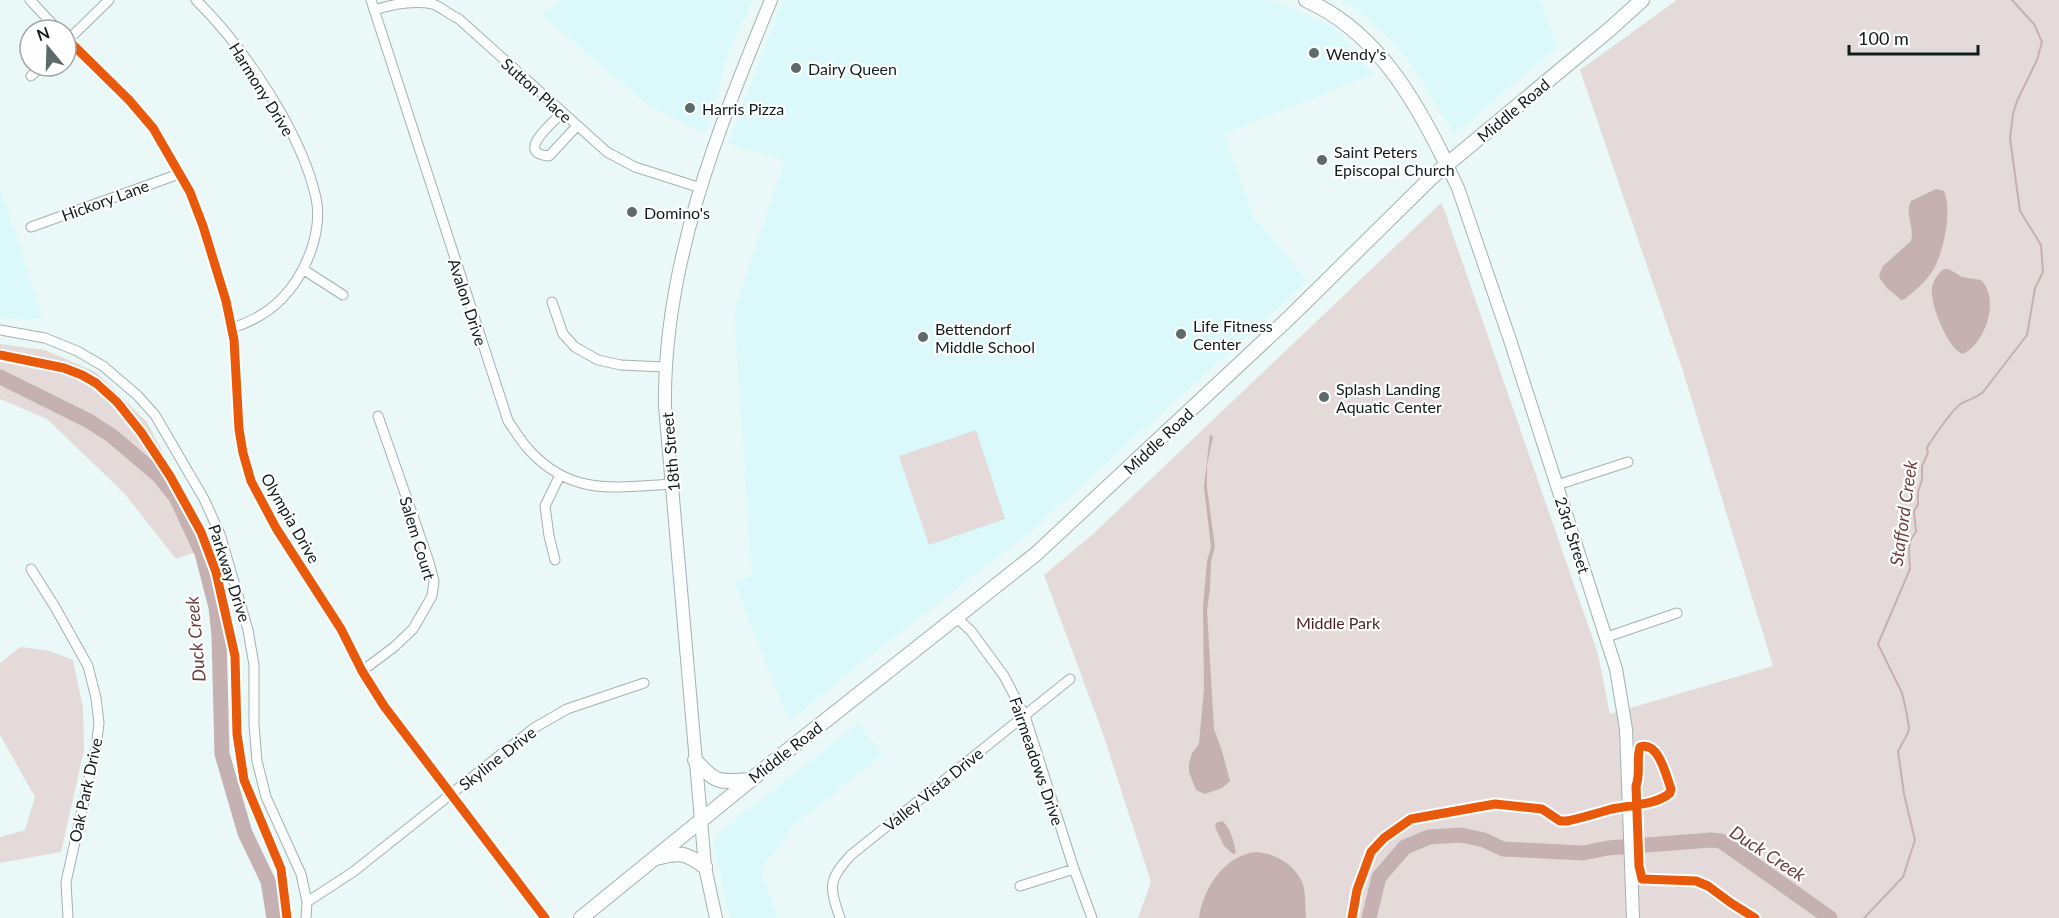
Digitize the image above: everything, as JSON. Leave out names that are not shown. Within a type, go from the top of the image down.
[{"type":"main road","points":[[1306,0],[1339,18],[1362,36],[1394,71],[1447,165]]},
{"type":"main road","name":"Middle Road","points":[[581,918],[749,780],[957,618],[1066,527],[1290,317],[1432,177],[1642,0]]},
{"type":"main road","points":[[695,760],[708,775],[724,782],[749,780]]},
{"type":"main road","points":[[654,858],[677,853],[683,854],[692,856],[705,867]]},
{"type":"street","points":[[30,0],[47,18]]},
{"type":"street","points":[[78,30],[109,0]]},
{"type":"street","name":"Harmony Drive","points":[[196,0],[215,18],[246,59],[291,131],[316,199],[317,222],[314,240],[304,270],[287,295],[273,308],[262,316],[232,328]]},
{"type":"street","name":"18th Street","points":[[716,918],[705,867],[695,760],[665,406],[665,367],[673,297],[701,188],[771,0]]},
{"type":"street","name":"Sutton Place","points":[[372,5],[411,2],[433,4],[459,19],[607,152],[635,167],[701,188]]},
{"type":"street","name":"Avalon Drive","points":[[372,5],[508,421],[530,451],[572,482],[600,488],[673,484]]},
{"type":"street","name":"Olympia Drive","points":[[78,51],[129,100],[153,128],[190,192],[204,226],[232,328],[239,429],[243,453],[251,481],[276,528],[340,628],[362,671],[384,706],[545,918]]},
{"type":"street","points":[[562,113],[536,139],[534,145],[536,151],[542,156],[549,156],[577,126]]},
{"type":"street","name":"23rd Street","points":[[1447,165],[1458,188],[1616,669],[1626,729],[1633,918]]},
{"type":"street","name":"Hickory Lane","points":[[31,227],[179,174]]},
{"type":"street","points":[[304,270],[343,295]]},
{"type":"street","points":[[552,302],[562,334],[575,347],[598,360],[621,365],[665,367]]},
{"type":"street","name":"Parkway Drive","points":[[0,330],[45,338],[77,351],[103,366],[137,394],[155,415],[204,499],[224,545],[248,630],[254,665],[254,725],[257,761],[266,797],[301,874],[308,902],[306,918]]},
{"type":"street","name":"Salem Court","points":[[362,671],[413,629],[432,596],[434,581],[378,416]]},
{"type":"street","points":[[1557,485],[1628,462]]},
{"type":"street","points":[[555,560],[545,506],[560,475]]},
{"type":"street","name":"Oak Park Drive","points":[[31,569],[88,666],[99,723],[96,748],[66,882],[68,918]]},
{"type":"street","points":[[1607,637],[1677,613]]},
{"type":"street","name":"Fairmeadows Drive","points":[[957,618],[971,631],[1005,676],[1025,716],[1092,918]]},
{"type":"street","name":"Valley Vista Drive","points":[[840,918],[832,895],[832,887],[837,870],[844,862],[1070,679]]},
{"type":"street","name":"Skyline Drive","points":[[308,902],[353,872],[534,728],[567,709],[644,683]]},
{"type":"street","points":[[1020,886],[1074,869]]},
{"type":"shaded area","points":[[560,0],[753,0],[728,54],[706,133],[650,107],[542,15]]},
{"type":"shaded area","name":"Bettendorf Middle School","points":[[783,0],[1270,0],[1334,27],[1374,74],[1224,134],[1254,217],[1308,281],[1026,536],[886,643],[789,722],[734,582],[752,575],[734,312],[785,160],[728,144]]},
{"type":"shaded area","points":[[1343,0],[1541,0],[1557,47],[1454,134],[1415,71],[1395,44]]},
{"type":"shaded area","points":[[0,186],[43,318],[24,320],[0,317]]},
{"type":"shaded area","points":[[1936,189],[1944,191],[1947,200],[1947,222],[1939,258],[1929,276],[1905,299],[1901,300],[1887,288],[1879,275],[1883,266],[1911,241],[1909,206],[1911,201]]},
{"type":"shaded area","points":[[1944,269],[1949,269],[1962,277],[1981,280],[1987,288],[1990,309],[1984,331],[1971,348],[1963,354],[1957,351],[1946,336],[1934,305],[1933,283]]},
{"type":"shaded area","points":[[1210,434],[1213,437],[1207,465],[1207,488],[1215,547],[1211,561],[1207,610],[1214,729],[1230,781],[1222,788],[1205,794],[1196,790],[1189,772],[1189,764],[1192,753],[1199,744],[1204,688],[1203,607],[1207,561],[1211,547],[1204,487]]},
{"type":"shaded area","points":[[858,723],[883,755],[796,823],[761,870],[778,918],[731,918],[714,843],[720,832]]},
{"type":"shaded area","points":[[1222,821],[1230,831],[1236,853],[1233,854],[1224,846],[1215,827],[1216,823]]},
{"type":"shaded area","points":[[1258,852],[1279,858],[1291,866],[1300,877],[1304,888],[1306,918],[1199,918],[1205,895],[1226,865],[1246,854]]},
{"type":"green space","name":"Middle Park","points":[[1677,0],[2059,0],[2059,918],[1138,918],[1151,882],[1102,731],[1044,575],[1092,535],[1441,203],[1598,654],[1610,714],[1773,666],[1683,371],[1580,70]]},
{"type":"green space","points":[[0,344],[45,350],[96,372],[147,422],[212,546],[176,559],[124,493],[47,419],[0,399]]},
{"type":"green space","points":[[976,430],[1005,519],[929,545],[899,456]]},
{"type":"green space","points":[[20,647],[50,651],[73,660],[83,708],[84,750],[61,852],[0,863],[0,837],[25,830],[35,797],[0,735],[0,663]]},
{"type":"waterway","name":"Stafford Creek","points":[[1864,918],[1903,877],[1915,840],[1904,794],[1898,751],[1908,733],[1906,710],[1902,693],[1878,644],[1910,569],[1909,549],[1911,539],[1916,532],[1914,511],[1918,504],[1922,466],[1929,444],[1949,416],[1962,403],[1983,392],[2027,335],[2035,288],[2043,272],[2041,245],[2020,211],[2010,138],[2017,101],[2037,60],[2042,42],[2034,24],[2012,0]]},
{"type":"waterway","name":"Duck Creek","points":[[0,377],[89,421],[112,436],[158,475],[176,497],[202,553],[216,607],[219,636],[222,754],[245,833],[268,881],[274,918]]},
{"type":"waterway","name":"Duck Creek","points":[[1369,918],[1379,877],[1405,847],[1429,837],[1461,835],[1484,840],[1503,849],[1583,853],[1608,848],[1721,841],[1830,918]]},
{"type":"cycle path","points":[[78,50],[129,100],[153,128],[190,192],[226,301],[234,340],[239,429],[243,453],[251,481],[276,528],[341,629],[362,671],[384,706],[545,918]]},
{"type":"cycle path","points":[[0,355],[64,368],[96,383],[117,402],[141,432],[170,476],[201,532],[216,572],[235,656],[237,734],[244,780],[281,869],[287,918]]},
{"type":"cycle path","points":[[1352,918],[1357,890],[1371,852],[1384,838],[1411,819],[1495,804],[1542,809],[1560,821],[1567,821],[1612,809],[1635,805],[1643,804],[1658,800],[1670,793],[1671,789],[1661,761],[1657,754],[1647,747],[1640,747],[1636,786],[1639,866],[1642,879],[1696,881],[1708,886],[1755,918]]},
{"type":"place","name":"Wendy's","points":[[1314,53]]},
{"type":"place","name":"Dairy Queen","points":[[796,68]]},
{"type":"place","name":"Harris Pizza","points":[[690,108]]},
{"type":"place","name":"Saint Peters Episcopal Church","points":[[1322,160]]},
{"type":"place","name":"Domino's","points":[[632,212]]},
{"type":"place","name":"Life Fitness Center","points":[[1181,334]]},
{"type":"place","name":"Bettendorf Middle School","points":[[923,337]]},
{"type":"place","name":"Splash Landing Aquatic Center","points":[[1324,397]]}]
